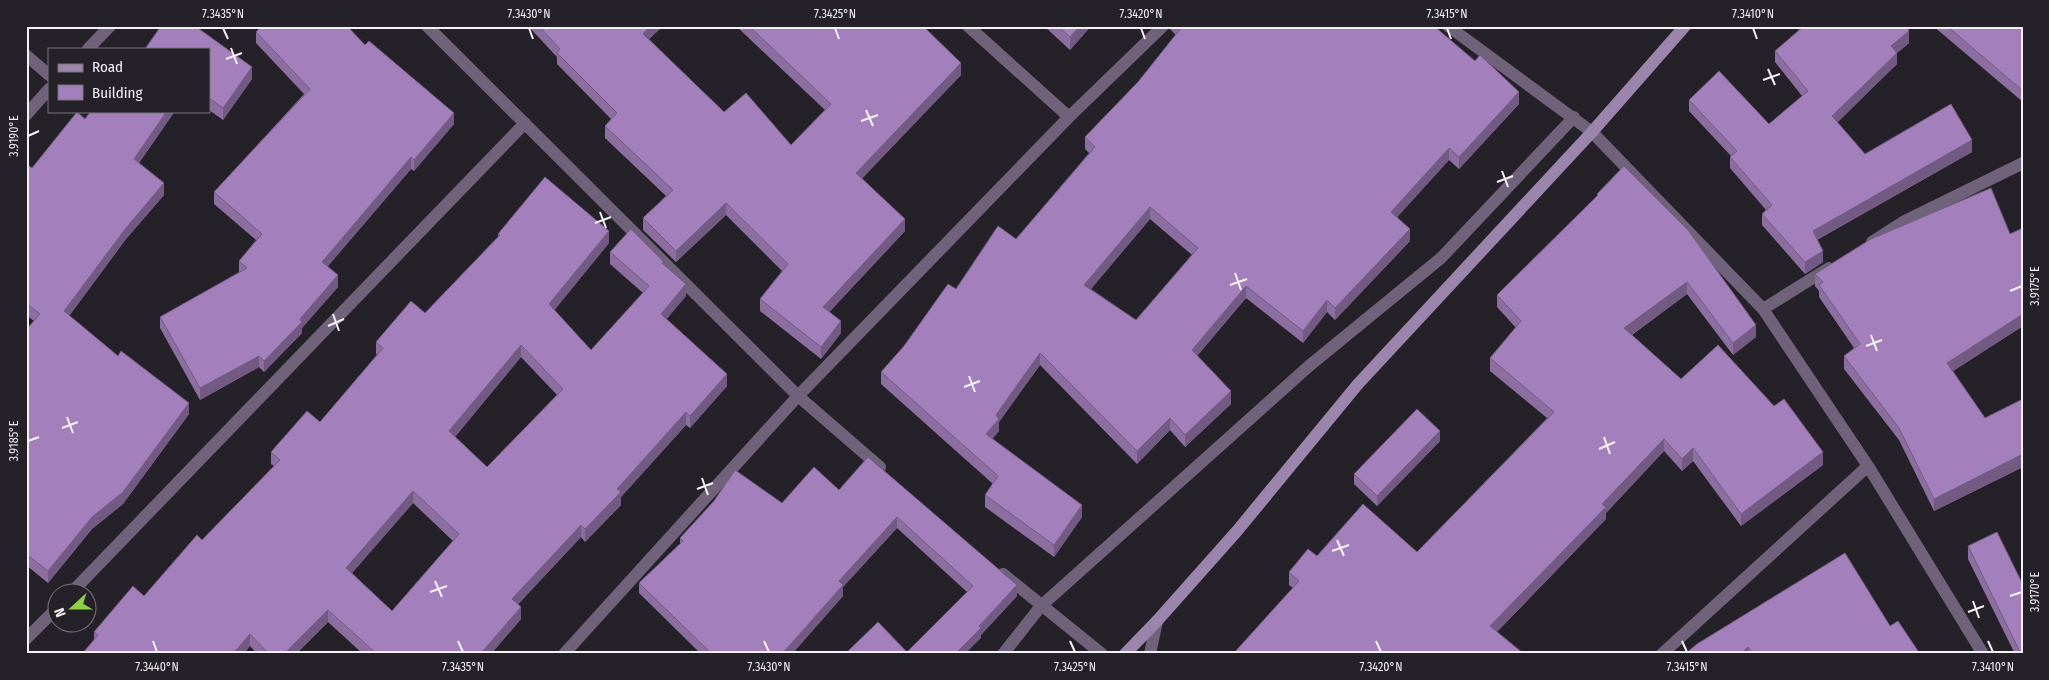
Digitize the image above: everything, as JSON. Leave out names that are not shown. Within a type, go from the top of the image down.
[{"type":"main road","points":[[1125,654],[1237,531],[1358,384],[1592,132],[1685,26]]},
{"type":"street","points":[[89,48],[110,26]]},
{"type":"street","points":[[427,26],[798,396],[894,479]]},
{"type":"street","points":[[968,26],[1069,117]]},
{"type":"street","points":[[564,654],[798,396],[1069,117],[1163,26]]},
{"type":"street","points":[[1448,26],[1592,132],[1764,309],[1868,466],[1983,654]]},
{"type":"street","points":[[26,55],[48,74]]},
{"type":"street","points":[[26,114],[48,90]]},
{"type":"street","points":[[1003,654],[1041,606],[1309,366],[1441,258],[1574,117]]},
{"type":"street","points":[[82,582],[525,124]]},
{"type":"street","points":[[1862,248],[1903,222],[2023,163]]},
{"type":"street","points":[[1764,309],[1837,263]]},
{"type":"street","points":[[1662,654],[1868,466]]},
{"type":"street","points":[[997,568],[1041,606],[1102,654]]},
{"type":"street","points":[[26,640],[48,617]]},
{"type":"street","points":[[1150,654],[1157,621]]},
{"type":"building","points":[[161,26],[195,26],[252,67],[223,108],[210,99],[210,48],[146,48]]},
{"type":"building","points":[[262,26],[347,26],[365,45],[369,41],[454,113],[414,160],[411,157],[322,262],[338,275],[300,319],[302,322],[264,361],[259,356],[200,388],[160,317],[247,268],[239,261],[262,234],[214,192],[310,89],[256,32]]},
{"type":"building","points":[[539,26],[650,26],[643,34],[724,112],[746,93],[791,145],[831,104],[749,26],[923,26],[961,63],[856,173],[905,219],[823,307],[841,321],[821,347],[760,299],[788,264],[726,203],[676,251],[643,218],[673,190],[605,126],[617,113],[557,53],[560,49]]},
{"type":"building","points":[[1058,26],[1080,26],[1070,37]]},
{"type":"building","points":[[1179,26],[1434,26],[1475,61],[1480,55],[1519,92],[1459,157],[1449,148],[1391,212],[1410,229],[1335,308],[1327,300],[1303,331],[1246,286],[1192,350],[1231,391],[1185,435],[1170,418],[1137,451],[1040,353],[996,415],[999,419],[986,434],[1082,505],[1054,545],[985,495],[998,476],[881,372],[904,346],[948,284],[956,289],[998,226],[1016,239],[1095,147],[1085,137],[1138,82],[1181,28]],"holes":[[[1150,207],[1198,248],[1136,320],[1084,285]]]},
{"type":"building","points":[[1804,26],[1907,26],[1909,31],[1891,46],[1897,53],[1832,116],[1865,154],[1951,104],[1972,140],[1813,231],[1823,251],[1805,262],[1762,214],[1772,205],[1730,157],[1737,151],[1689,100],[1719,71],[1769,124],[1808,91],[1775,51]]},
{"type":"building","points":[[1947,26],[2023,26],[2023,91]]},
{"type":"building","points":[[77,112],[85,119],[90,112],[166,112],[134,159],[164,183],[126,228],[64,311],[118,356],[121,351],[189,403],[123,492],[92,517],[48,571],[26,554],[26,330],[40,314],[26,303],[26,164],[32,168]]},
{"type":"building","points":[[1624,166],[1688,230],[1756,325],[1733,343],[1687,282],[1624,328],[1681,379],[1718,345],[1774,406],[1784,399],[1823,452],[1741,514],[1693,448],[1682,459],[1664,439],[1602,504],[1606,507],[1490,626],[1524,654],[1233,654],[1299,581],[1289,572],[1308,549],[1317,556],[1363,504],[1417,552],[1554,412],[1490,358],[1521,321],[1497,295],[1598,195]]},
{"type":"building","points":[[545,177],[609,231],[549,304],[591,350],[649,286],[610,252],[631,229],[664,262],[662,263],[686,284],[661,314],[727,374],[690,416],[686,412],[617,489],[621,492],[585,529],[581,525],[512,599],[521,607],[483,651],[487,654],[377,654],[328,610],[284,654],[269,654],[250,634],[233,654],[82,654],[98,635],[94,632],[98,632],[98,627],[133,586],[144,596],[197,535],[202,540],[280,460],[271,452],[307,411],[320,422],[383,348],[376,342],[411,301],[425,313],[500,235],[498,234]],"holes":[[[521,345],[563,389],[487,467],[449,431]],[[413,491],[459,534],[392,611],[346,568]]]},
{"type":"building","points":[[1991,188],[2010,234],[2023,228],[2023,314],[1947,363],[1985,418],[2023,399],[2023,454],[1934,499],[1899,428],[1844,356],[1860,344],[1819,285],[1823,282],[1815,274],[1871,239]]},
{"type":"building","points":[[1417,409],[1440,431],[1377,496],[1354,474]]},
{"type":"building","points":[[868,457],[1017,585],[979,626],[981,628],[955,654],[845,654],[878,622],[907,652],[973,586],[897,517],[839,581],[843,585],[782,654],[712,654],[639,583],[683,541],[680,538],[714,501],[735,470],[782,503],[814,467],[839,490]]},
{"type":"building","points":[[1997,532],[2023,585],[2023,654],[2021,654],[1968,546]]},
{"type":"building","points":[[1845,553],[1890,626],[1898,621],[1920,654],[1753,654],[1748,647],[1741,654],[1685,654],[1697,644]]}]
